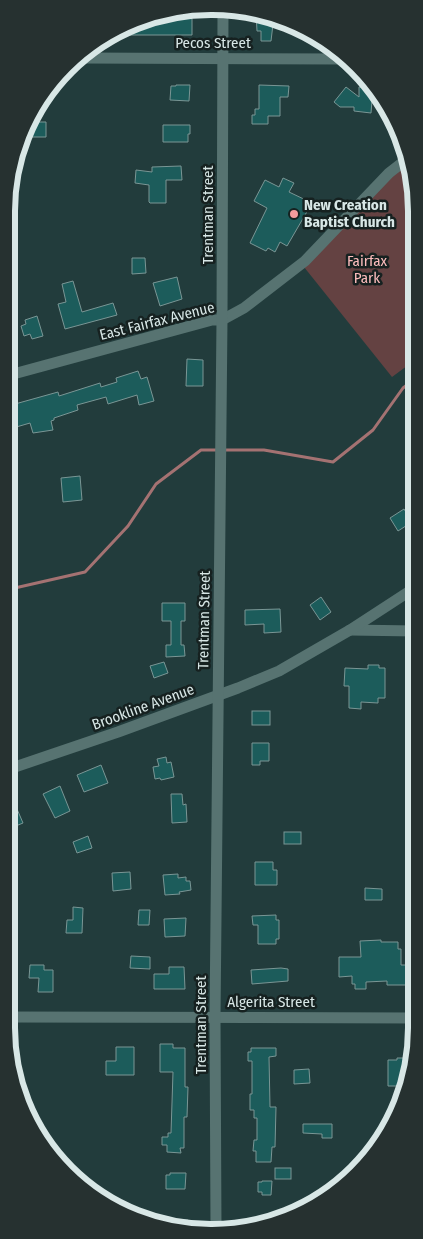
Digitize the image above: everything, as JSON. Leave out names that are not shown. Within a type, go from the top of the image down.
[{"type":"street","name":"Trentman Street","points":[[216,1224],[223,15]]},
{"type":"street","name":"Pecos Street","points":[[90,58],[335,59]]},
{"type":"street","name":"East Fairfax Avenue","points":[[15,374],[212,320],[222,320],[244,308],[305,262],[389,173],[401,163]]},
{"type":"street","name":"Brookline Avenue","points":[[15,767],[218,696],[279,671],[350,630],[408,592]]},
{"type":"street","points":[[350,630],[408,631]]},
{"type":"street","name":"Algerita Street","points":[[15,1017],[408,1018]]},
{"type":"green space","name":"Fairfax Park","points":[[402,165],[408,199],[408,365],[392,377],[304,267]]},
{"type":"building","points":[[192,18],[192,35],[130,35],[130,33],[148,25],[173,19]]},
{"type":"building","points":[[256,21],[273,25],[271,41],[261,41],[261,31],[257,31]]},
{"type":"building","points":[[190,85],[189,101],[170,100],[171,86]]},
{"type":"building","points":[[259,85],[289,86],[288,97],[280,97],[280,116],[268,116],[268,124],[252,124],[252,115],[255,115],[255,109],[259,109]]},
{"type":"building","points":[[346,87],[359,97],[359,87],[363,87],[372,98],[371,113],[354,111],[354,107],[340,107],[334,102]]},
{"type":"building","points":[[36,122],[46,122],[46,137],[30,137]]},
{"type":"building","points":[[163,125],[190,125],[188,142],[163,142]]},
{"type":"building","points":[[181,166],[182,180],[166,180],[166,203],[150,203],[149,185],[135,183],[136,170],[152,172],[152,167]]},
{"type":"building","name":"New Creation Baptist Church","points":[[283,178],[294,183],[289,192],[312,203],[287,246],[280,242],[275,252],[268,248],[266,251],[250,243],[267,208],[254,201],[265,180],[279,187]]},
{"type":"building","points":[[132,258],[145,258],[146,273],[132,274]]},
{"type":"building","points":[[177,277],[182,299],[160,306],[153,283]]},
{"type":"building","points":[[73,281],[82,312],[113,303],[117,315],[65,329],[58,304],[66,302],[62,284]]},
{"type":"building","points":[[37,316],[43,336],[32,339],[30,334],[24,336],[21,326],[26,324],[25,320]]},
{"type":"building","points":[[187,359],[203,360],[203,386],[186,386]]},
{"type":"building","points":[[138,371],[141,379],[147,377],[154,401],[139,405],[137,395],[108,404],[106,397],[77,405],[78,410],[54,418],[51,421],[53,430],[33,433],[30,423],[15,427],[15,404],[58,392],[59,396],[100,383],[101,387],[117,382],[116,378]]},
{"type":"building","points":[[80,476],[82,500],[63,502],[61,478]]},
{"type":"building","points":[[404,509],[408,516],[408,525],[398,531],[390,518]]},
{"type":"building","points":[[321,597],[331,612],[320,620],[310,605]]},
{"type":"building","points":[[162,603],[185,603],[185,621],[181,621],[181,645],[184,645],[185,656],[166,657],[166,645],[171,645],[171,621],[162,621]]},
{"type":"building","points":[[280,609],[281,632],[264,633],[264,624],[245,625],[245,610]]},
{"type":"building","points":[[164,662],[168,673],[154,678],[150,666]]},
{"type":"building","points":[[368,665],[379,665],[379,668],[385,668],[385,698],[378,698],[378,703],[361,702],[361,709],[349,708],[349,686],[344,686],[345,668],[368,669]]},
{"type":"building","points":[[252,711],[270,711],[270,725],[252,725]]},
{"type":"building","points":[[252,743],[269,743],[269,761],[260,761],[260,765],[252,765]]},
{"type":"building","points":[[166,757],[167,763],[171,762],[174,777],[161,780],[160,778],[155,779],[153,767],[159,766],[157,759]]},
{"type":"building","points":[[101,765],[108,783],[84,792],[77,775]]},
{"type":"building","points":[[60,786],[70,811],[55,818],[43,794]]},
{"type":"building","points":[[171,794],[182,794],[183,805],[186,804],[187,822],[172,823]]},
{"type":"building","points":[[15,804],[23,823],[15,826]]},
{"type":"building","points":[[284,832],[301,832],[301,844],[284,844]]},
{"type":"building","points":[[88,836],[92,848],[77,853],[73,842]]},
{"type":"building","points":[[255,862],[273,862],[273,870],[277,870],[277,885],[255,885]]},
{"type":"building","points":[[130,872],[131,889],[113,891],[112,873]]},
{"type":"building","points":[[178,874],[178,878],[186,877],[186,881],[190,881],[191,890],[179,892],[180,894],[165,895],[163,875]]},
{"type":"building","points":[[365,888],[382,889],[382,900],[365,900]]},
{"type":"building","points":[[73,907],[83,908],[82,933],[66,933],[67,920],[73,920]]},
{"type":"building","points":[[139,910],[150,910],[149,925],[138,925]]},
{"type":"building","points":[[276,915],[276,920],[279,920],[279,939],[276,939],[276,944],[258,944],[258,925],[253,925],[252,916]]},
{"type":"building","points":[[186,918],[185,936],[165,937],[164,919]]},
{"type":"building","points":[[381,940],[381,942],[398,942],[398,949],[401,949],[401,965],[408,965],[408,985],[387,985],[387,981],[366,982],[366,989],[355,989],[355,984],[352,984],[352,976],[339,977],[339,957],[361,957],[360,941]]},
{"type":"building","points":[[131,956],[150,957],[150,969],[130,968]]},
{"type":"building","points":[[30,965],[44,965],[44,970],[53,970],[53,992],[38,992],[39,978],[29,978]]},
{"type":"building","points":[[169,967],[184,967],[185,989],[154,989],[154,974],[169,974]]},
{"type":"building","points":[[288,969],[288,981],[252,984],[251,970]]},
{"type":"building","points":[[160,1044],[173,1044],[173,1048],[185,1048],[185,1087],[188,1087],[187,1117],[184,1117],[184,1148],[180,1148],[181,1153],[167,1152],[167,1145],[162,1145],[162,1137],[168,1137],[168,1133],[171,1133],[173,1072],[160,1072]]},
{"type":"building","points":[[116,1047],[134,1047],[134,1075],[106,1075],[106,1061],[116,1061]]},
{"type":"building","points":[[251,1048],[276,1048],[276,1056],[269,1057],[270,1107],[276,1107],[275,1147],[272,1147],[271,1162],[256,1162],[256,1151],[253,1151],[254,1140],[257,1140],[257,1118],[254,1118],[254,1110],[250,1110],[252,1061],[248,1061],[248,1052],[251,1052]]},
{"type":"building","points":[[397,1058],[405,1058],[400,1084],[398,1086],[388,1086],[388,1060],[397,1060]]},
{"type":"building","points":[[309,1069],[310,1083],[294,1084],[294,1070]]},
{"type":"building","points":[[303,1124],[332,1124],[332,1138],[322,1138],[322,1134],[303,1133]]},
{"type":"building","points":[[275,1168],[291,1168],[291,1179],[275,1179]]},
{"type":"building","points":[[170,1173],[186,1173],[185,1189],[166,1189],[166,1175],[170,1175]]},
{"type":"building","points":[[272,1181],[271,1195],[262,1195],[262,1192],[258,1192],[258,1182]]},
{"type":"building","points":[[173,1220],[188,1220],[188,1222]]},
{"type":"waterway","points":[[224,450],[264,450],[333,462],[373,430],[403,388],[408,384]]},
{"type":"waterway","points":[[15,588],[85,572],[128,526],[156,484],[201,450],[217,450]]},
{"type":"place","name":"New Creation Baptist Church","points":[[294,214]]}]
